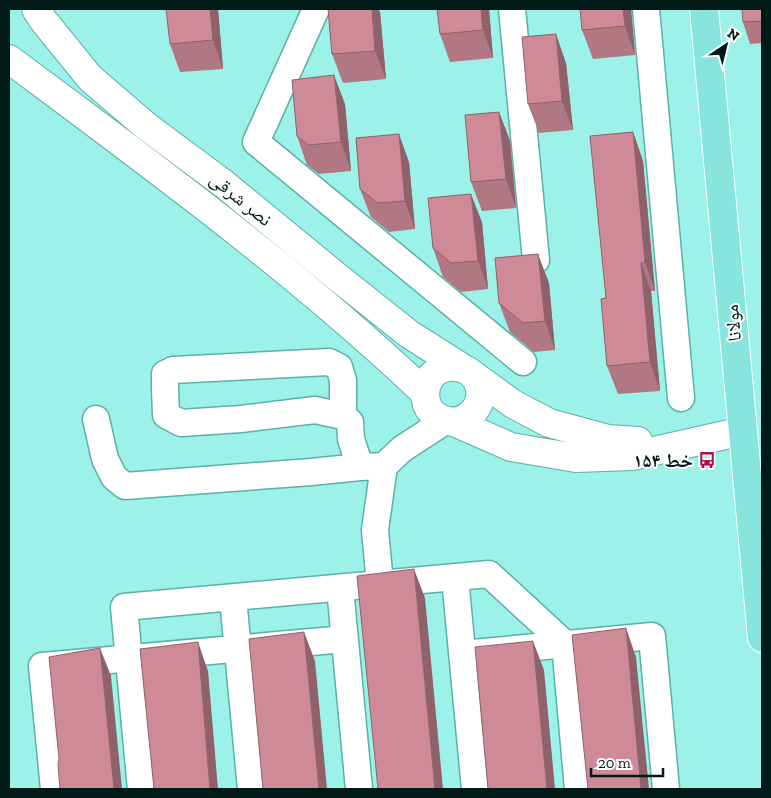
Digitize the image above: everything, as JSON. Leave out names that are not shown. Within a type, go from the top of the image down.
[{"type":"main road","name":"مولانا","points":[[704,9],[762,638]]},
{"type":"street","name":"نصر شرقی","points":[[36,9],[90,78],[146,126],[224,184],[409,334],[468,371],[513,404],[549,423],[608,439],[682,444]]},
{"type":"street","points":[[316,9],[256,142],[522,362]]},
{"type":"street","points":[[512,9],[536,260]]},
{"type":"street","points":[[646,9],[681,398]]},
{"type":"street","name":"نصر شرقی","points":[[9,59],[200,202],[250,242],[389,359],[425,397]]},
{"type":"street","points":[[343,416],[343,380],[339,367],[329,362],[173,370],[165,374],[166,415],[181,423],[315,410],[343,416],[350,422],[351,439],[382,461]]},
{"type":"street","points":[[96,419],[105,459],[114,478],[125,486],[311,472],[382,461],[450,422],[463,420],[472,415],[480,399],[480,390],[477,381],[468,371],[456,366],[447,367],[438,370],[432,376],[427,384],[419,417],[382,461],[375,530],[380,584]]},
{"type":"street","points":[[425,397],[430,410],[436,417],[511,447],[576,458],[632,456],[743,431]]},
{"type":"street","points":[[142,789],[124,607],[489,574],[565,644],[578,789]]},
{"type":"street","points":[[455,578],[475,789]]},
{"type":"street","points":[[340,588],[359,789]]},
{"type":"street","points":[[233,598],[251,789]]},
{"type":"street","points":[[462,654],[652,636],[666,789]]},
{"type":"street","points":[[54,789],[42,666],[345,639]]},
{"type":"building","points":[[166,9],[210,9],[213,40],[170,44]]},
{"type":"building","points":[[328,9],[372,9],[375,51],[332,54]]},
{"type":"building","points":[[437,9],[481,9],[483,30],[440,34]]},
{"type":"building","points":[[580,9],[623,9],[625,26],[582,30]]},
{"type":"building","points":[[742,9],[762,9],[762,21],[743,22]]},
{"type":"building","points":[[556,34],[562,101],[528,104],[522,37]]},
{"type":"building","points":[[334,75],[341,142],[308,145],[297,136],[292,80]]},
{"type":"building","points":[[499,112],[506,179],[471,182],[465,115]]},
{"type":"building","points":[[633,132],[645,262],[641,263],[650,362],[607,366],[601,299],[606,298],[590,136]]},
{"type":"building","points":[[399,134],[405,201],[378,203],[360,189],[356,138]]},
{"type":"building","points":[[471,194],[478,261],[451,263],[433,248],[428,198]]},
{"type":"building","points":[[538,254],[545,321],[523,323],[499,303],[495,258]]},
{"type":"building","points":[[414,569],[435,789],[378,789],[357,576]]},
{"type":"building","points":[[626,628],[641,789],[588,789],[572,635]]},
{"type":"building","points":[[304,632],[319,789],[263,789],[249,639]]},
{"type":"building","points":[[533,641],[547,789],[488,789],[475,647]]},
{"type":"building","points":[[198,642],[210,789],[154,789],[140,649]]},
{"type":"building","points":[[100,648],[114,789],[60,789],[49,657]]},
{"type":"place","name":"خط ۱۵۴","points":[[707,460]]}]
